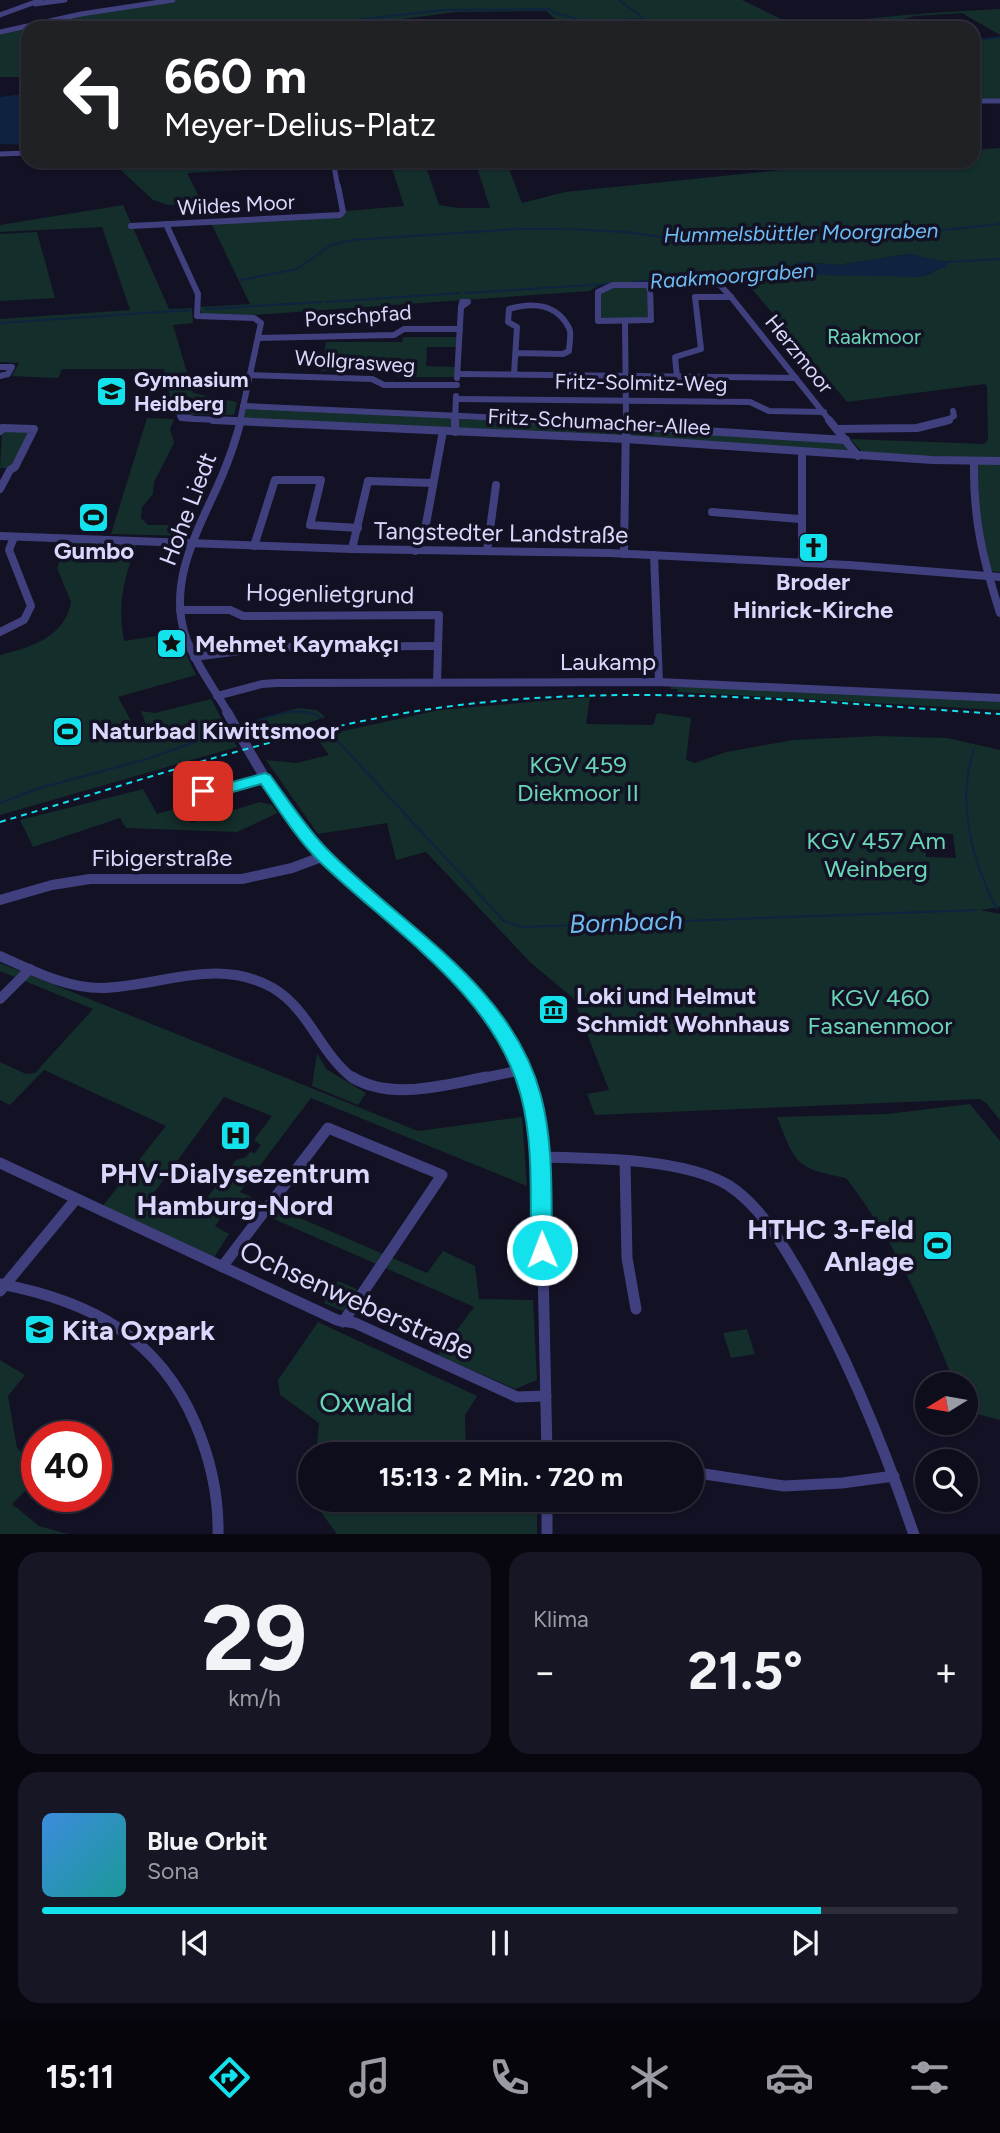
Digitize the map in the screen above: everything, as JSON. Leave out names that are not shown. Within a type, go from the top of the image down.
[{"type":"street","points":[[0,15],[41,0]]},
{"type":"street","points":[[24,6],[65,0]]},
{"type":"street","points":[[50,21],[173,0]]},
{"type":"street","points":[[0,32],[21,27]]},
{"type":"street","points":[[980,101],[1000,100]]},
{"type":"street","points":[[0,154],[21,153]]},
{"type":"street","name":"Wildes Moor","points":[[131,226],[342,214],[333,168]]},
{"type":"street","points":[[166,224],[198,294],[196,315],[212,319],[258,319],[261,323],[258,338]]},
{"type":"street","name":"Herzmoor","points":[[708,280],[720,285],[732,297],[858,456]]},
{"type":"street","points":[[613,285],[647,285],[650,289],[651,320],[625,322],[598,321],[598,292],[613,285]]},
{"type":"street","points":[[677,377],[676,357],[701,349],[695,297],[732,297]]},
{"type":"street","points":[[514,374],[517,327],[508,322],[509,309],[519,306],[548,306],[558,312],[570,329],[569,351],[563,354],[516,354]]},
{"type":"street","points":[[455,432],[461,307]]},
{"type":"street","points":[[624,554],[627,424],[625,322]]},
{"type":"street","name":"Porschpfad","points":[[258,338],[394,335],[404,329],[460,329]]},
{"type":"street","name":"Hohe Liedt","points":[[258,338],[231,454],[183,570],[180,610],[184,632],[194,657],[265,778],[304,834],[354,885],[425,946],[467,988],[498,1026],[522,1070],[531,1096],[540,1157],[547,1442]]},
{"type":"street","points":[[0,367],[12,367],[8,374],[0,376]]},
{"type":"street","points":[[458,373],[796,378]]},
{"type":"street","name":"Wollgrasweg","points":[[250,375],[372,379],[384,385],[457,385]]},
{"type":"street","name":"Fritz-Solmitz-Weg","points":[[456,399],[750,402],[769,411],[824,412]]},
{"type":"street","name":"Fritz-Schumacher-Allee","points":[[243,406],[627,424],[846,440]]},
{"type":"street","points":[[838,429],[929,427],[950,420],[953,411]]},
{"type":"street","name":"Fritz-Schumacher-Allee","points":[[196,419],[626,439],[858,456],[1000,461]]},
{"type":"street","points":[[0,432],[2,428],[34,429],[15,467],[0,470]]},
{"type":"street","points":[[415,551],[416,540],[424,535],[443,431]]},
{"type":"street","points":[[802,452],[802,562]]},
{"type":"street","points":[[974,461],[975,515],[988,576],[1000,613]]},
{"type":"street","points":[[0,489],[9,470]]},
{"type":"street","points":[[254,545],[275,480],[321,480],[310,525],[358,527]]},
{"type":"street","points":[[352,549],[368,481],[433,484]]},
{"type":"street","points":[[487,551],[496,485]]},
{"type":"street","points":[[712,512],[800,519]]},
{"type":"street","points":[[424,535],[429,540],[427,551]]},
{"type":"street","name":"Tangstedter Landstraße","points":[[0,536],[415,551],[654,555],[802,562],[1000,578]]},
{"type":"street","points":[[0,632],[22,623],[31,612],[9,550],[15,537]]},
{"type":"street","points":[[654,555],[659,682]]},
{"type":"street","name":"Hogenlietgrund","points":[[180,610],[230,610],[243,616],[439,615]]},
{"type":"street","points":[[437,682],[439,615]]},
{"type":"street","points":[[194,657],[270,646],[438,646]]},
{"type":"street","name":"Laukamp","points":[[217,696],[262,684],[277,683],[659,682],[1000,698]]},
{"type":"street","points":[[215,792],[265,778]]},
{"type":"street","name":"Fibigerstraße","points":[[0,900],[52,885],[90,878],[242,879],[292,868],[324,856]]},
{"type":"street","points":[[0,957],[74,985],[97,988],[120,987],[184,973],[205,972],[226,973],[257,981],[284,995],[299,1010],[330,1059],[343,1072],[362,1083],[383,1088],[409,1089],[522,1070]]},
{"type":"street","points":[[2,997],[30,969]]},
{"type":"street","points":[[222,1268],[328,1128],[442,1175],[343,1322]]},
{"type":"street","points":[[540,1157],[625,1161],[709,1176],[728,1185],[747,1200],[795,1266],[844,1354],[872,1415],[914,1534]]},
{"type":"street","points":[[625,1161],[629,1274],[631,1297],[636,1309]]},
{"type":"street","name":"Ochsenweberstraße","points":[[0,1163],[222,1268],[343,1322],[355,1323],[517,1396],[546,1395]]},
{"type":"street","points":[[76,1199],[2,1287],[75,1305],[112,1325],[161,1364],[183,1395],[209,1453],[218,1534]]},
{"type":"street","points":[[704,1474],[784,1486],[842,1483],[894,1476]]},
{"type":"street","points":[[547,1512],[547,1534]]},
{"type":"green space","points":[[177,0],[742,0],[785,21],[558,21],[546,11],[457,12],[387,21],[50,21]]},
{"type":"green space","points":[[1000,9],[1000,35],[962,13],[915,16],[895,21],[850,21],[900,15]]},
{"type":"green space","points":[[21,27],[21,77],[0,77],[0,32]]},
{"type":"green space","points":[[1000,37],[1000,100],[980,100],[980,40]]},
{"type":"green space","name":"Raakmoor","points":[[1000,148],[1000,459],[864,454],[850,439],[985,444],[988,439],[987,386],[985,384],[847,402],[742,277],[599,285],[590,291],[254,315],[205,317],[199,307],[250,304],[211,223],[338,217],[346,214],[346,211],[404,206],[392,168],[426,168],[439,205],[459,208],[490,208],[477,168],[509,168],[522,203],[565,192],[800,168],[980,168],[980,149]],"holes":[[[909,254],[931,259],[940,268],[928,275],[767,273],[792,268],[800,262],[838,265]]]},
{"type":"green space","points":[[119,168],[289,168],[187,173],[202,203],[168,205],[153,200]]},
{"type":"green space","points":[[123,205],[169,309],[192,308],[193,323],[173,325],[193,393],[237,402],[234,415],[174,415],[164,369],[62,369],[58,378],[12,376],[19,363],[0,362],[0,319],[130,310],[102,227],[0,232],[0,225]]},
{"type":"green space","points":[[37,232],[55,298],[0,301],[0,234]]},
{"type":"green space","points":[[647,286],[649,320],[600,318],[600,292],[609,287]]},
{"type":"green space","points":[[403,337],[457,337],[456,347],[427,347],[426,366],[455,367],[455,377],[399,377],[399,371],[321,371],[326,342],[402,342]]},
{"type":"green space","points":[[245,407],[452,418],[450,430],[245,419],[242,417]]},
{"type":"green space","points":[[147,418],[174,419],[170,429],[174,443],[154,482],[153,494],[142,507],[141,518],[148,525],[195,525],[186,536],[111,534]]},
{"type":"green space","points":[[458,419],[620,425],[619,437],[457,431]]},
{"type":"green space","points":[[629,426],[844,441],[852,453],[628,439]]},
{"type":"green space","points":[[2,431],[31,432],[10,468],[0,468]]},
{"type":"green space","points":[[977,463],[1000,464],[1000,572],[989,571],[976,502]]},
{"type":"green space","points":[[68,541],[137,544],[123,591],[121,615],[124,641],[176,633],[196,675],[118,697],[143,743],[154,736],[150,736],[141,711],[155,713],[211,699],[237,747],[0,815],[0,655],[45,639],[62,624],[71,602],[57,568]]},
{"type":"green space","points":[[671,684],[1000,701],[1000,710],[677,692],[678,689],[671,689]]},
{"type":"green space","points":[[590,697],[586,724],[653,725],[657,713],[691,718],[686,760],[695,763],[726,752],[793,740],[878,736],[947,738],[1000,750],[1000,907],[980,910],[1000,914],[1000,1120],[980,1099],[595,1115],[587,1094],[609,1090],[573,998],[530,962],[426,852],[396,860],[387,823],[318,834],[266,760],[296,763],[329,755],[316,737],[439,710]],"holes":[[[924,833],[953,834],[956,858],[926,857]]]},
{"type":"green space","points":[[298,708],[317,710],[325,717],[256,741],[243,724]]},
{"type":"green space","points":[[143,789],[157,814],[182,807],[191,823],[260,802],[272,805],[278,813],[237,832],[126,828],[120,818],[33,847],[20,820]]},
{"type":"green space","points":[[0,963],[418,1131],[522,1117],[527,1186],[311,1098],[240,1192],[427,1273],[443,1251],[475,1266],[479,1299],[533,1300],[537,1380],[515,1389],[438,1355],[474,1307],[233,1201],[215,1226],[229,1234],[213,1259],[101,1208],[166,1126],[44,1070],[10,1105],[0,1100],[0,1062],[26,1074],[35,1073],[93,1009],[0,971]],"holes":[[[224,1097],[272,1116],[254,1140],[261,1145],[255,1153],[250,1152],[246,1157],[236,1160],[191,1219],[148,1201]]]},
{"type":"green space","points":[[317,1053],[326,1069],[366,1093],[358,1105],[312,1086]]},
{"type":"green space","points":[[970,1104],[1000,1141],[1000,1420],[978,1414],[978,1372],[950,1372],[894,1251],[864,1202],[846,1178],[816,1171],[800,1161],[789,1145],[777,1117],[887,1114]]},
{"type":"green space","points":[[338,1281],[357,1289],[343,1311],[324,1303]]},
{"type":"green space","name":"Oxwald","points":[[318,1322],[477,1396],[465,1415],[466,1442],[317,1442],[319,1423],[280,1395],[278,1380]]},
{"type":"green space","points":[[747,1329],[755,1354],[731,1358],[723,1333]]},
{"type":"green space","points":[[0,1360],[25,1375],[8,1396],[17,1448],[21,1451],[21,1495],[12,1504],[39,1526],[68,1534],[0,1534]]},
{"type":"green space","points":[[321,1512],[537,1512],[537,1534],[337,1534]]},
{"type":"water","points":[[21,94],[21,145],[0,144],[0,97]]},
{"type":"water","points":[[909,254],[948,262],[946,268],[940,268],[923,277],[767,274],[769,269],[788,267],[800,262],[838,265]]},
{"type":"waterway","points":[[619,0],[645,19]]},
{"type":"waterway","points":[[346,21],[444,10],[550,9],[552,12],[584,21]]},
{"type":"waterway","points":[[584,21],[645,19]]},
{"type":"waterway","points":[[980,40],[1000,37]]},
{"type":"waterway","name":"Hummelsbüttler Moorgraben","points":[[568,229],[625,232],[685,240],[923,232],[992,225]]},
{"type":"waterway","name":"Hummelsbüttler Moorgraben","points":[[241,280],[297,269],[331,245],[352,240],[517,229]]},
{"type":"waterway","name":"Hummelsbüttler Moorgraben","points":[[520,229],[564,229]]},
{"type":"waterway","name":"Raakmoorgraben","points":[[947,262],[1000,259]]},
{"type":"waterway","name":"Raakmoorgraben","points":[[633,282],[767,273]]},
{"type":"waterway","name":"Raakmoorgraben","points":[[465,293],[610,284]]},
{"type":"waterway","name":"Raakmoorgraben","points":[[327,302],[460,293]]},
{"type":"waterway","name":"Raakmoorgraben","points":[[206,309],[322,302]]},
{"type":"waterway","name":"Raakmoorgraben","points":[[0,323],[190,310]]},
{"type":"waterway","name":"Bornbach","points":[[248,724],[294,712],[322,718]]},
{"type":"waterway","name":"Bornbach","points":[[0,803],[40,788],[147,759],[226,731]]},
{"type":"waterway","name":"Bornbach","points":[[334,737],[504,921],[523,927],[976,910]]},
{"type":"waterway","points":[[974,749],[966,790],[969,831],[980,871],[997,909]]},
{"type":"railway","points":[[0,822],[241,750],[363,721],[487,702],[550,697],[679,695],[1000,714]]},
{"type":"place","name":"Gymnasium Heidberg","points":[[111,392]]},
{"type":"place","name":"Gumbo","points":[[94,517]]},
{"type":"place","name":"Broder Hinrick-Kirche","points":[[813,548]]},
{"type":"place","name":"Mehmet Kaymakçı","points":[[172,644]]},
{"type":"place","name":"Naturbad Kiwittsmoor","points":[[68,731]]},
{"type":"place","name":"Loki und Helmut Schmidt Wohnhaus","points":[[553,1010]]},
{"type":"place","name":"PHV-Dialysezentrum Hamburg-Nord","points":[[235,1136]]},
{"type":"place","name":"HTHC 3-Feld Anlage","points":[[937,1245]]},
{"type":"place","name":"Kita Oxpark","points":[[39,1330]]},
{"type":"route","points":[[203,791],[215,792],[265,778],[304,834],[324,856],[442,962],[481,1003],[498,1026],[512,1047],[531,1096],[540,1157],[542,1250]]},
{"type":"park label","name":"KGV 459 Diekmoor II","points":[[578,779]]},
{"type":"park label","name":"KGV 457 Am Weinberg","points":[[876,855]]},
{"type":"park label","name":"KGV 460 Fasanenmoor","points":[[880,1012]]}]
